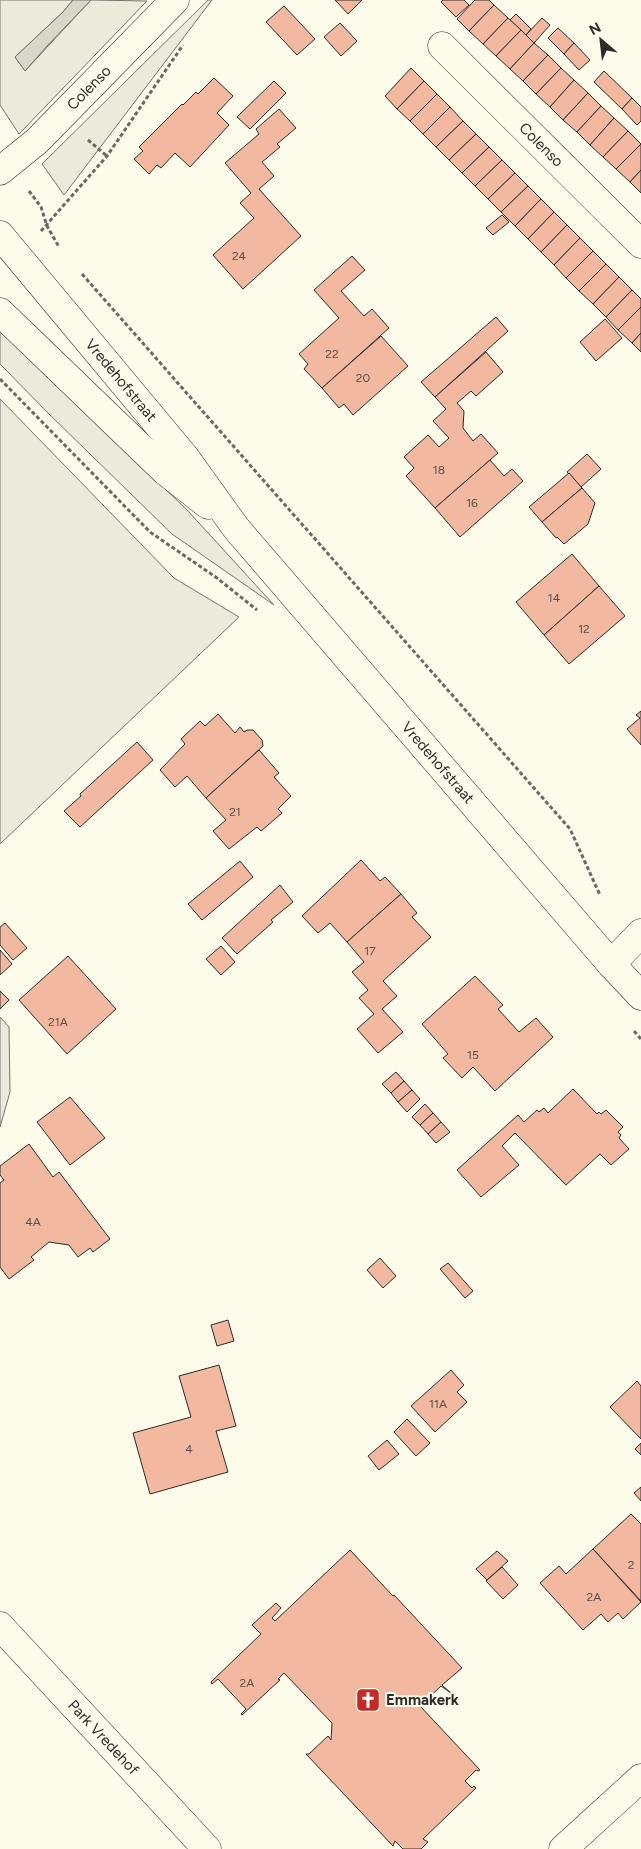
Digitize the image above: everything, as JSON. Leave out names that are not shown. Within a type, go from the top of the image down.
[{"type":"main road","name":"Colenso","points":[[0,171],[37,141],[171,1]]},
{"type":"main road","name":"Colenso","points":[[442,46],[641,244]]},
{"type":"main road","name":"Vredehofstraat","points":[[0,235],[185,457],[236,528],[611,964],[641,996]]},
{"type":"main road","name":"Vredehofstraat","points":[[0,312],[165,471],[236,528]]},
{"type":"main road","points":[[611,964],[638,936]]},
{"type":"main road","name":"Park Vredehof","points":[[0,1626],[207,1849]]},
{"type":"main road","points":[[563,1849],[641,1778]]},
{"type":"path","points":[[60,249],[47,226],[107,156],[186,41]]},
{"type":"path","points":[[80,272],[570,829],[604,902],[638,936]]},
{"type":"path","points":[[0,379],[150,532],[217,578],[261,613]]},
{"type":"path","points":[[629,1025],[641,1039]]},
{"type":"shaded area","points":[[0,0],[73,0],[63,12],[15,57],[25,71],[91,0],[147,1],[19,134],[0,105]]},
{"type":"shaded area","points":[[73,0],[91,0],[25,71],[15,57],[63,12]]},
{"type":"shaded area","points":[[208,0],[212,0],[64,195],[42,164]]},
{"type":"shaded area","points":[[0,329],[188,511],[274,605],[172,534],[49,414],[0,364]]},
{"type":"shaded area","points":[[0,399],[174,578],[239,617],[0,844]]},
{"type":"shaded area","points":[[0,1017],[9,1027],[10,1092],[0,1127]]},
{"type":"building","points":[[335,0],[362,0],[348,14]]},
{"type":"building","points":[[443,0],[464,0],[469,5],[456,17],[441,2]]},
{"type":"building","points":[[475,0],[489,0],[494,5],[469,31],[457,19]]},
{"type":"building","points":[[494,5],[508,18],[483,44],[469,31]]},
{"type":"building","points":[[284,6],[315,39],[297,55],[266,22]]},
{"type":"building","points":[[516,14],[531,29],[526,35],[510,20]]},
{"type":"building","points":[[508,18],[521,30],[496,56],[483,44]]},
{"type":"building","points":[[542,18],[550,25],[534,43],[526,35]]},
{"type":"building","points":[[340,23],[357,41],[341,56],[324,37]]},
{"type":"building","points":[[558,28],[574,43],[564,54],[548,38]]},
{"type":"building","points":[[521,30],[534,43],[510,69],[496,56]]},
{"type":"building","points":[[534,43],[548,55],[523,81],[510,69]]},
{"type":"building","points":[[574,43],[590,60],[579,70],[564,54]]},
{"type":"building","points":[[548,55],[561,68],[536,94],[523,81]]},
{"type":"building","points":[[411,68],[424,81],[397,109],[385,96]]},
{"type":"building","points":[[561,68],[574,80],[550,107],[536,94]]},
{"type":"building","points":[[604,71],[632,98],[622,109],[594,82]]},
{"type":"building","points":[[214,78],[233,96],[217,113],[229,125],[190,167],[175,153],[161,168],[157,165],[149,174],[134,159],[143,151],[139,147],[182,104],[196,92],[198,94]]},
{"type":"building","points":[[574,80],[588,93],[563,120],[550,107]]},
{"type":"building","points":[[274,81],[286,93],[250,129],[237,117]]},
{"type":"building","points":[[424,81],[437,94],[410,121],[397,109]]},
{"type":"building","points":[[588,93],[601,106],[577,132],[563,120]]},
{"type":"building","points":[[437,94],[450,107],[423,134],[410,121]]},
{"type":"building","points":[[632,98],[641,107],[641,121],[637,125],[622,109]]},
{"type":"building","points":[[601,106],[614,118],[590,145],[577,132]]},
{"type":"building","points":[[450,107],[463,121],[436,147],[423,134]]},
{"type":"building","points":[[279,109],[296,128],[277,144],[280,147],[262,162],[274,176],[259,189],[301,236],[243,289],[213,255],[254,218],[240,203],[251,193],[225,163],[259,134],[256,129]]},
{"type":"building","points":[[614,118],[628,131],[603,157],[590,145]]},
{"type":"building","points":[[463,121],[476,134],[449,160],[436,147]]},
{"type":"building","points":[[628,131],[641,144],[616,169],[603,157]]},
{"type":"building","points":[[476,134],[489,147],[462,173],[449,160]]},
{"type":"building","points":[[641,144],[641,170],[630,182],[616,169]]},
{"type":"building","points":[[489,147],[502,160],[475,186],[462,173]]},
{"type":"building","points":[[502,160],[515,173],[488,199],[475,186]]},
{"type":"building","points":[[641,170],[641,193],[630,182]]},
{"type":"building","points":[[515,173],[528,186],[501,212],[488,199]]},
{"type":"building","points":[[528,186],[541,199],[515,226],[501,212]]},
{"type":"building","points":[[541,199],[554,212],[528,239],[515,226]]},
{"type":"building","points":[[554,212],[567,225],[541,252],[528,239]]},
{"type":"building","points":[[502,215],[509,222],[493,235],[486,228]]},
{"type":"building","points":[[567,225],[580,238],[554,265],[541,252]]},
{"type":"building","points":[[580,238],[593,251],[566,278],[554,265]]},
{"type":"building","points":[[593,251],[606,264],[579,291],[566,278]]},
{"type":"building","points":[[352,256],[365,270],[341,291],[364,316],[372,309],[389,328],[322,388],[304,369],[308,364],[299,354],[339,318],[314,290]]},
{"type":"building","points":[[606,264],[619,277],[593,304],[579,291]]},
{"type":"building","points":[[619,277],[632,290],[606,317],[593,304]]},
{"type":"building","points":[[632,290],[641,299],[641,307],[618,330],[606,317]]},
{"type":"building","points":[[641,307],[641,333],[632,343],[618,330]]},
{"type":"building","points":[[496,317],[508,331],[435,397],[421,382]]},
{"type":"building","points":[[605,319],[622,338],[596,361],[580,342]]},
{"type":"building","points":[[641,333],[641,352],[632,343]]},
{"type":"building","points":[[381,336],[408,366],[353,415],[344,404],[339,408],[322,388]]},
{"type":"building","points":[[486,352],[503,372],[476,396],[471,391],[457,403],[464,411],[463,428],[473,441],[481,434],[498,453],[435,508],[406,476],[414,468],[404,457],[428,435],[439,447],[449,438],[433,421],[446,409],[435,397]]},
{"type":"building","points":[[587,454],[601,469],[581,487],[567,472]]},
{"type":"building","points":[[490,460],[504,476],[512,469],[523,481],[460,537],[435,508]]},
{"type":"building","points":[[569,473],[582,488],[542,522],[529,507]]},
{"type":"building","points":[[582,488],[595,503],[588,524],[564,544],[542,522]]},
{"type":"building","points":[[572,554],[599,586],[544,635],[516,602]]},
{"type":"building","points":[[599,586],[625,616],[569,664],[544,635]]},
{"type":"building","points":[[641,711],[641,745],[627,729],[640,718],[636,715]]},
{"type":"building","points":[[218,714],[235,733],[240,727],[244,732],[253,730],[262,740],[263,746],[206,798],[187,776],[175,787],[160,770],[185,744],[181,739],[200,721],[205,726]]},
{"type":"building","points":[[137,742],[153,760],[80,827],[64,811]]},
{"type":"building","points":[[259,750],[279,773],[274,777],[291,796],[278,809],[282,813],[261,831],[257,827],[229,849],[213,831],[226,820],[206,798]]},
{"type":"building","points":[[361,860],[380,881],[385,877],[401,894],[347,942],[330,923],[318,933],[302,916]]},
{"type":"building","points":[[240,861],[253,877],[202,920],[188,904]]},
{"type":"building","points":[[280,885],[293,902],[271,920],[273,922],[237,954],[222,938]]},
{"type":"building","points":[[401,894],[417,913],[412,917],[431,937],[383,981],[397,996],[382,1009],[403,1032],[378,1053],[357,1029],[374,1014],[359,998],[368,990],[352,972],[364,962],[347,942]]},
{"type":"building","points":[[5,923],[27,948],[13,960],[0,945],[0,927]]},
{"type":"building","points":[[221,946],[235,962],[221,975],[206,959]]},
{"type":"building","points":[[0,950],[12,964],[0,975]]},
{"type":"building","points":[[68,956],[116,1009],[67,1054],[19,1000]]},
{"type":"building","points":[[475,976],[503,1005],[498,1009],[519,1032],[536,1018],[553,1037],[495,1091],[473,1067],[462,1078],[443,1058],[448,1054],[422,1024]]},
{"type":"building","points":[[0,991],[9,1000],[0,1009]]},
{"type":"building","points":[[396,1072],[404,1081],[391,1093],[382,1084]]},
{"type":"building","points":[[404,1081],[412,1090],[398,1102],[391,1093]]},
{"type":"building","points":[[573,1089],[597,1114],[599,1112],[601,1114],[606,1110],[623,1127],[618,1132],[621,1135],[619,1138],[629,1149],[611,1165],[600,1154],[566,1185],[515,1133],[502,1146],[519,1165],[481,1197],[457,1170],[518,1115],[524,1122],[537,1110],[539,1112],[544,1108],[548,1113]]},
{"type":"building","points":[[412,1090],[420,1099],[407,1112],[398,1102]]},
{"type":"building","points":[[70,1097],[105,1138],[70,1165],[37,1122]]},
{"type":"building","points":[[425,1104],[433,1113],[420,1125],[412,1117]]},
{"type":"building","points":[[433,1113],[441,1122],[428,1134],[420,1125]]},
{"type":"building","points":[[441,1122],[450,1132],[436,1143],[428,1134]]},
{"type":"building","points":[[29,1144],[53,1177],[59,1172],[110,1239],[93,1252],[90,1248],[78,1257],[69,1245],[49,1242],[31,1257],[34,1260],[9,1279],[0,1267],[0,1183],[4,1180],[0,1175],[0,1166]]},
{"type":"building","points":[[380,1258],[396,1276],[383,1288],[367,1270]]},
{"type":"building","points":[[448,1263],[473,1291],[465,1298],[440,1269]]},
{"type":"building","points":[[228,1320],[234,1341],[217,1346],[211,1325]]},
{"type":"building","points":[[219,1365],[236,1426],[216,1431],[228,1472],[150,1494],[133,1433],[191,1417],[179,1376]]},
{"type":"building","points":[[451,1370],[464,1385],[457,1392],[467,1402],[435,1432],[411,1406]]},
{"type":"building","points":[[637,1381],[641,1386],[641,1439],[610,1407]]},
{"type":"building","points":[[407,1419],[430,1443],[416,1456],[394,1432]]},
{"type":"building","points":[[387,1440],[399,1454],[379,1470],[368,1456]]},
{"type":"building","points":[[641,1443],[641,1455],[635,1449]]},
{"type":"building","points":[[641,1487],[641,1501],[634,1493]]},
{"type":"building","points":[[631,1514],[641,1524],[641,1601],[593,1549]]},
{"type":"building","points":[[593,1549],[641,1602],[623,1619],[618,1613],[608,1622],[601,1614],[583,1630],[540,1583],[559,1566],[566,1574]]},
{"type":"building","name":"Emmakerk","points":[[350,1550],[462,1668],[442,1685],[451,1693],[441,1686],[420,1706],[480,1770],[476,1770],[465,1781],[472,1788],[474,1786],[476,1788],[423,1839],[428,1842],[421,1849],[403,1849],[395,1841],[393,1846],[306,1754],[309,1754],[328,1736],[331,1740],[332,1723],[284,1673],[278,1679],[280,1680],[242,1715],[246,1709],[218,1679],[212,1684],[211,1682],[261,1634],[252,1625],[276,1603],[281,1608],[272,1618],[275,1621]]},
{"type":"building","points":[[497,1551],[508,1561],[487,1580],[476,1569]]},
{"type":"building","points":[[502,1567],[518,1585],[503,1599],[486,1581]]},
{"type":"place","name":"Emmakerk","points":[[368,1700]]}]
